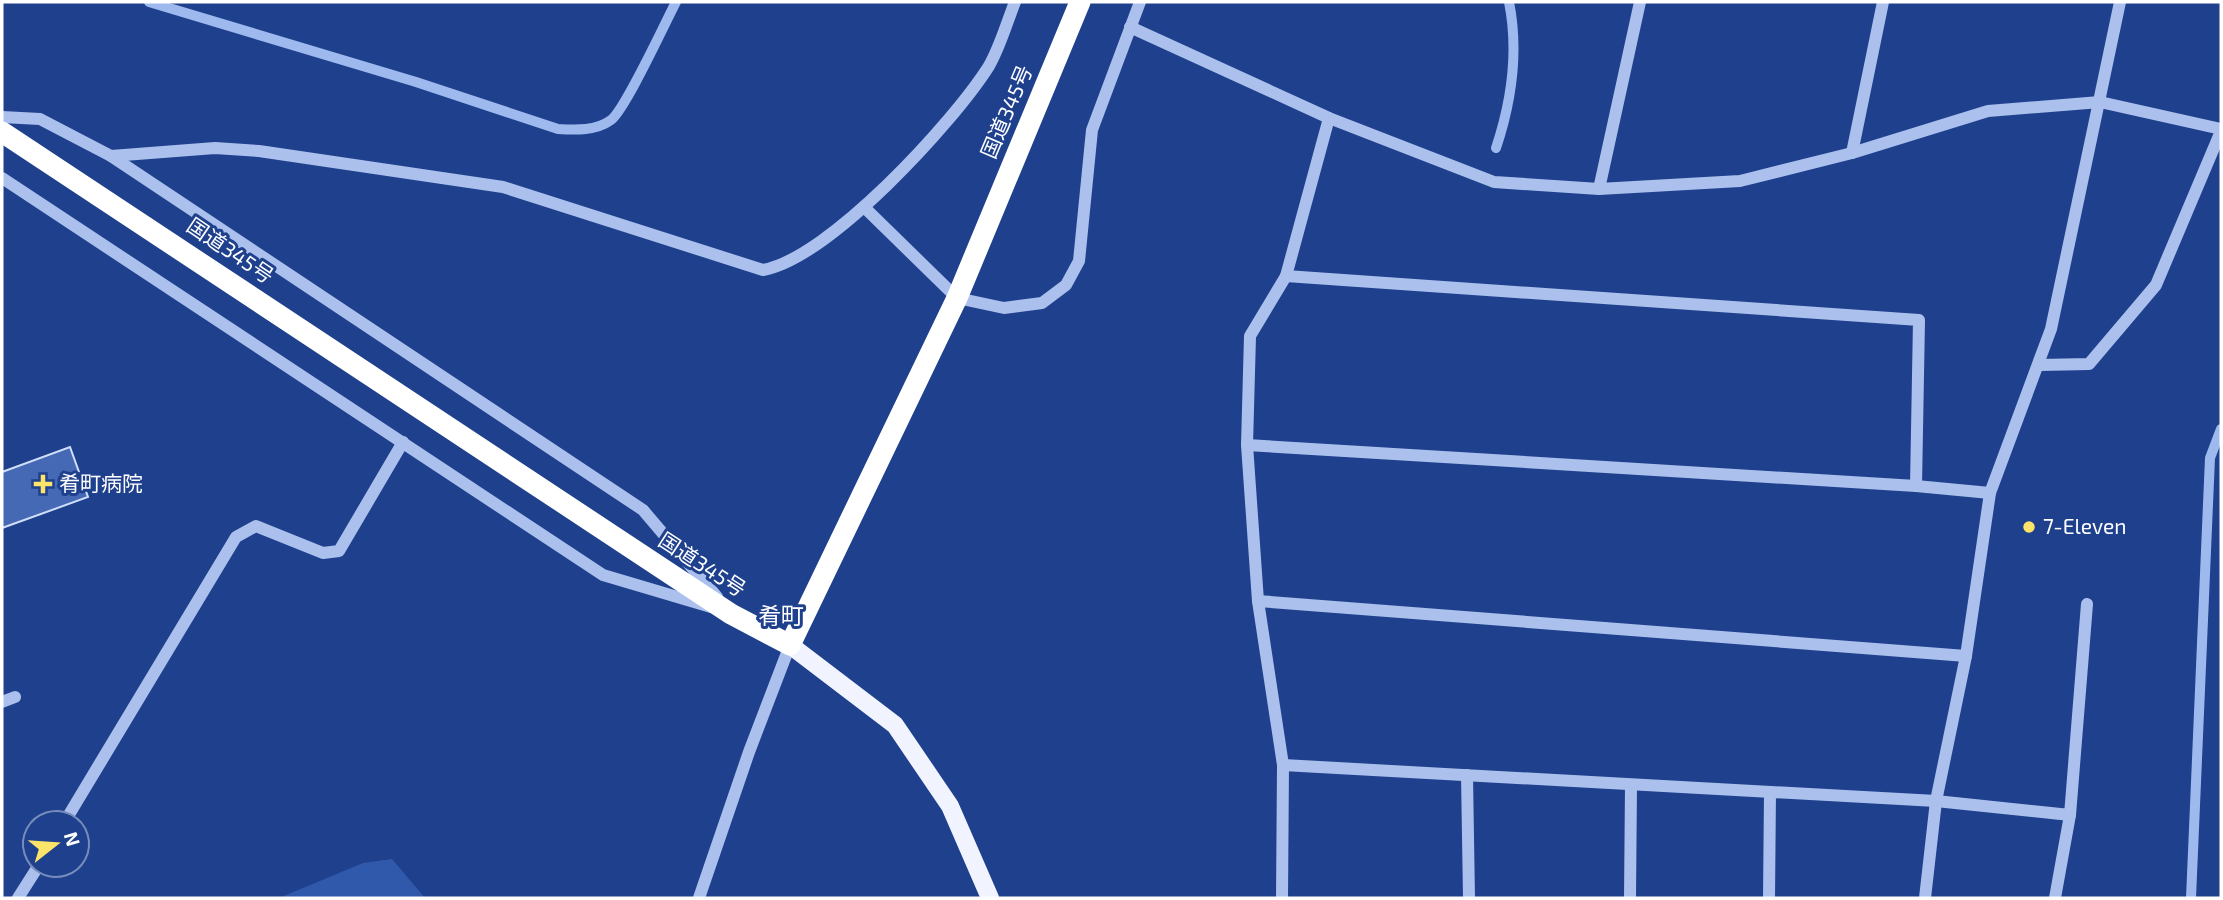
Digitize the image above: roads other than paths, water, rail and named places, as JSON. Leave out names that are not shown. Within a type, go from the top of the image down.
[{"type":"highway","name":"国道345号","points":[[2,132],[147,225],[731,614],[790,645],[957,298],[1080,2]]},
{"type":"main road","points":[[790,645],[895,725],[950,806],[990,898]]},
{"type":"street","points":[[111,156],[215,148],[260,151],[503,187],[763,270],[793,262],[865,208],[956,112],[990,64],[1015,2]]},
{"type":"street","points":[[865,208],[957,298],[1004,308],[1042,303],[1066,285],[1079,261],[1092,130],[1139,2]]},
{"type":"street","points":[[1600,189],[1640,2]]},
{"type":"street","points":[[1852,153],[1883,2]]},
{"type":"street","points":[[1925,898],[1936,802],[1966,656],[1990,493],[2040,365],[2051,329],[2120,2]]},
{"type":"street","points":[[1130,27],[1329,118],[1494,182],[1600,189],[1741,181],[1852,153],[1988,111],[2100,102],[2221,130],[2156,285],[2089,364],[2040,365]]},
{"type":"street","points":[[2,117],[40,119],[111,156],[643,510],[731,614]]},
{"type":"street","points":[[1282,898],[1283,765],[1258,601],[1247,445],[1250,336],[1286,276],[1329,118]]},
{"type":"street","points":[[2,177],[603,575],[731,614]]},
{"type":"street","points":[[1286,276],[1919,320],[1916,486]]},
{"type":"street","points":[[72,809],[236,537],[256,526],[323,553],[339,551],[403,442]]},
{"type":"street","points":[[1247,445],[1916,486],[1990,493]]},
{"type":"street","points":[[1258,601],[1966,656]]},
{"type":"street","points":[[2055,898],[2070,815],[2087,604]]},
{"type":"street","points":[[699,898],[749,752],[790,645]]},
{"type":"street","points":[[2,702],[15,697]]},
{"type":"street","points":[[1283,765],[1936,802],[2070,815]]},
{"type":"street","points":[[1466,775],[1469,898]]},
{"type":"street","points":[[1630,898],[1631,785]]},
{"type":"street","points":[[1769,898],[1770,792]]},
{"type":"street","points":[[19,898],[30,879]]},
{"type":"waterway","points":[[149,2],[416,82],[558,129],[572,130],[605,124],[617,113],[635,84],[676,2]]},
{"type":"waterway","points":[[1496,148],[1510,94],[1514,58],[1509,2]]},
{"type":"waterway","points":[[2191,898],[2210,458],[2221,429]]},
{"type":"place","name":"肴町病院","points":[[43,484]]},
{"type":"place","name":"7-Eleven","points":[[2029,527]]},
{"type":"district","name":"肴町","points":[[781,616]]}]
